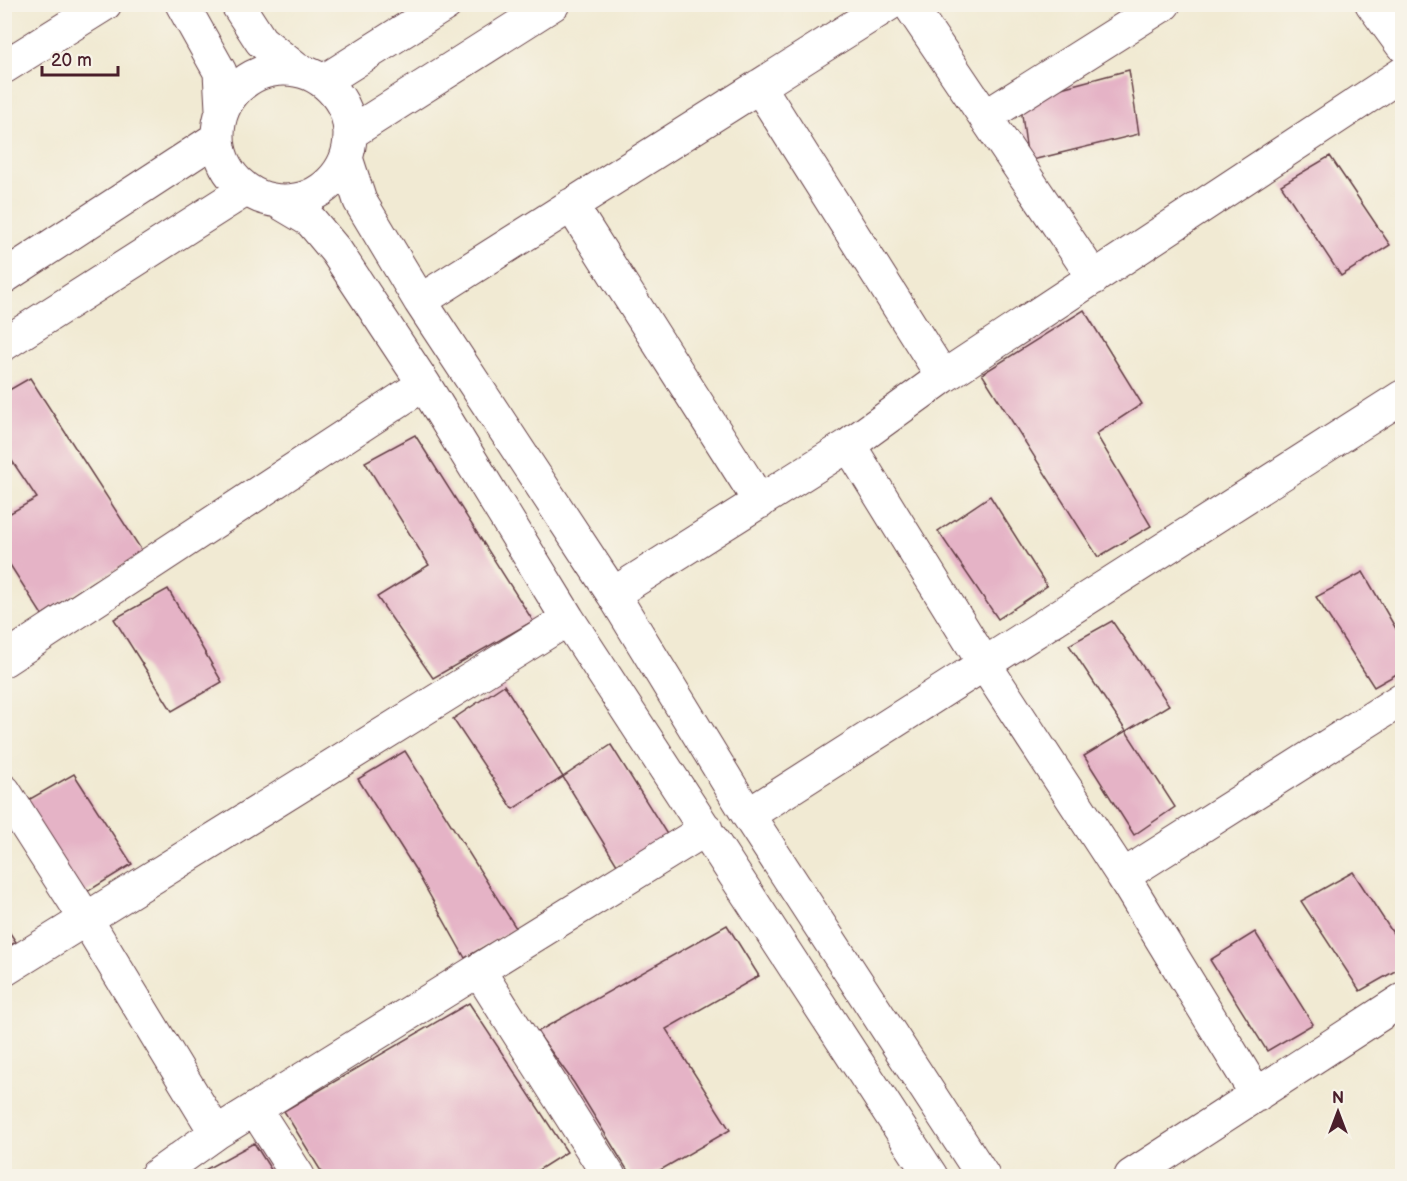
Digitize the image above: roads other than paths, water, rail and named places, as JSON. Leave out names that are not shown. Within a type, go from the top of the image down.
[{"type":"street","points":[[5,66],[105,4]]},
{"type":"street","points":[[182,4],[220,72],[219,124],[225,167],[245,190],[279,202],[311,221],[324,236],[424,384],[568,619],[931,1176]]},
{"type":"street","points":[[237,4],[261,41],[310,75],[344,103],[349,147],[360,201],[420,301],[613,594],[748,814],[983,1176]]},
{"type":"street","points":[[4,277],[219,124],[240,85],[266,70],[310,75],[446,4]]},
{"type":"street","points":[[279,202],[307,199],[330,184],[349,147],[553,4]]},
{"type":"street","points":[[420,301],[889,4]]},
{"type":"street","points":[[909,4],[1094,278]]},
{"type":"street","points":[[985,117],[1164,4]]},
{"type":"street","points":[[1372,4],[1402,45]]},
{"type":"street","points":[[613,594],[849,445],[944,377],[1402,74]]},
{"type":"street","points":[[759,86],[944,377]]},
{"type":"street","points":[[4,344],[245,190]]},
{"type":"street","points":[[571,205],[760,502]]},
{"type":"street","points":[[4,660],[424,384]]},
{"type":"street","points":[[748,814],[1402,397]]},
{"type":"street","points":[[849,445],[984,665],[1122,876],[1257,1095]]},
{"type":"street","points":[[4,970],[568,619]]},
{"type":"street","points":[[1122,876],[1402,699]]},
{"type":"street","points":[[4,791],[86,919],[216,1133]]},
{"type":"street","points":[[156,1176],[216,1133],[706,830]]},
{"type":"street","points":[[478,971],[609,1176]]},
{"type":"street","points":[[1131,1176],[1402,1000]]},
{"type":"street","points":[[255,1109],[298,1176]]}]
